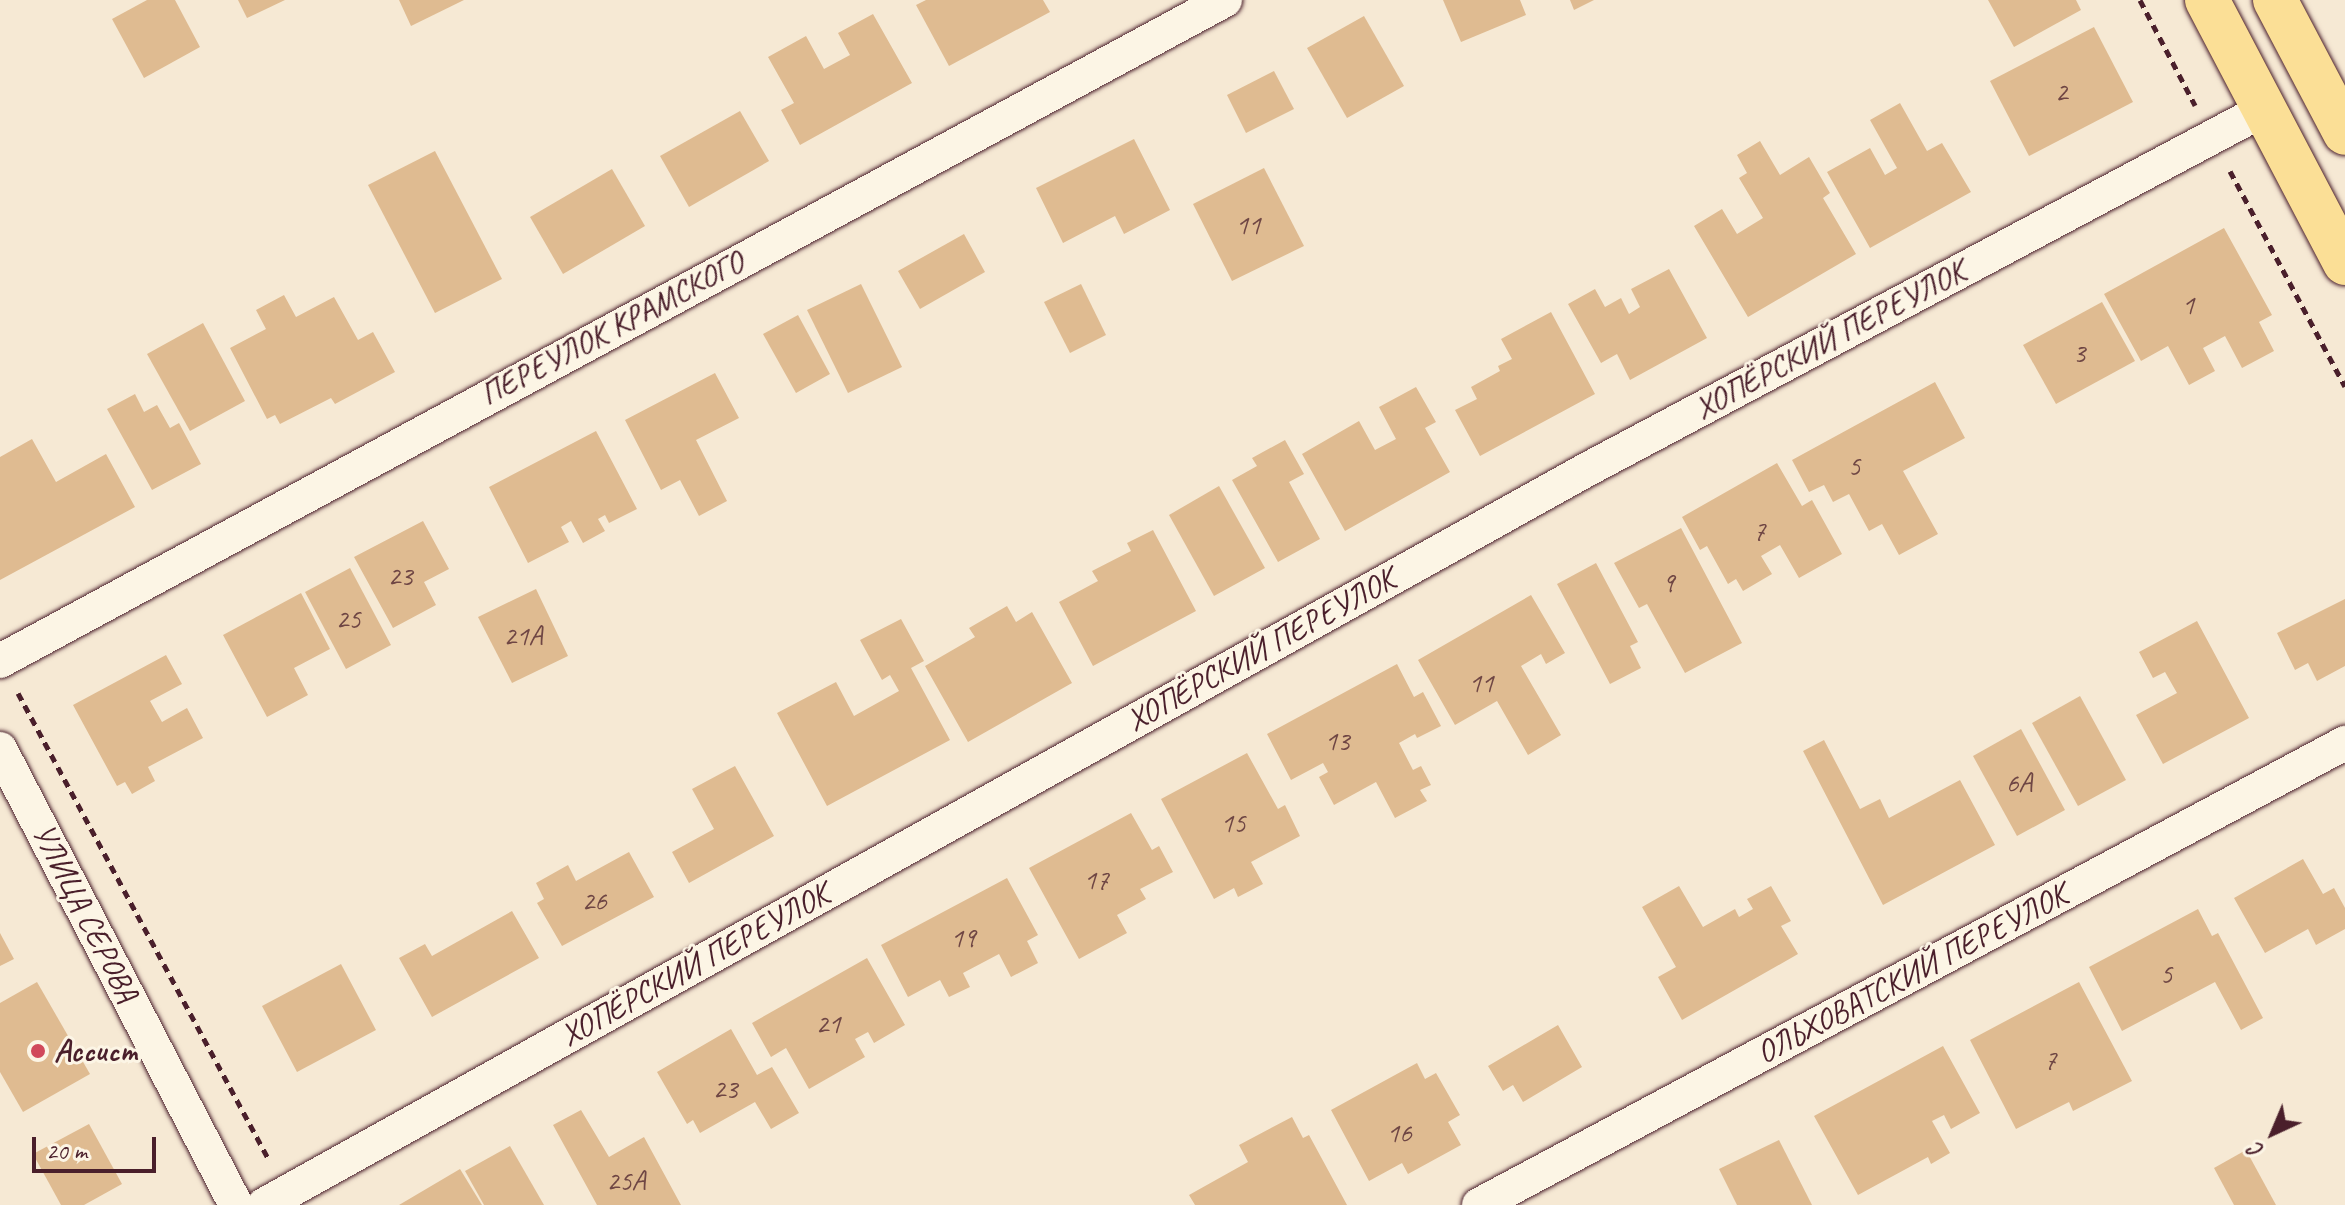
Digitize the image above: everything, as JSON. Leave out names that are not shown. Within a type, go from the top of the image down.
[{"type":"main road","points":[[2207,0],[2345,263]]},
{"type":"main road","points":[[2275,0],[2345,133]]},
{"type":"street","name":"ПЕРЕУЛОК КРАМСКОГО","points":[[0,661],[1225,0]]},
{"type":"street","name":"ХОПЁРСКИЙ ПЕРЕУЛОК","points":[[275,1199],[1588,469],[2265,109]]},
{"type":"street","name":"ОЛЬХОВАТСКИЙ ПЕРЕУЛОК","points":[[1479,1205],[2345,743]]},
{"type":"street","name":"УЛИЦА СЕРОВА","points":[[0,749],[236,1205]]},
{"type":"path","points":[[2140,0],[2345,386]]},
{"type":"path","points":[[0,661],[275,1199]]},
{"type":"building","points":[[147,0],[175,0],[200,47],[144,78],[112,19]]},
{"type":"building","points":[[238,0],[285,0],[247,18]]},
{"type":"building","points":[[399,0],[464,0],[411,26]]},
{"type":"building","points":[[926,0],[1043,0],[1050,12],[949,66],[916,5]]},
{"type":"building","points":[[1443,0],[1520,0],[1526,15],[1461,42]]},
{"type":"building","points":[[1570,0],[1594,0],[1574,10]]},
{"type":"building","points":[[1988,0],[2076,0],[2081,10],[2014,47]]},
{"type":"building","points":[[873,14],[912,83],[800,145],[781,110],[794,103],[768,57],[806,36],[824,69],[850,55],[838,33]]},
{"type":"building","points":[[1364,16],[1404,86],[1347,118],[1307,48]]},
{"type":"building","points":[[2094,27],[2133,102],[2029,156],[1990,81]]},
{"type":"building","points":[[1274,71],[1294,109],[1246,133],[1227,95]]},
{"type":"building","points":[[1900,103],[1927,151],[1942,143],[1971,192],[1870,248],[1827,172],[1870,148],[1885,175],[1897,168],[1870,120]]},
{"type":"building","points":[[740,111],[769,161],[689,207],[660,156]]},
{"type":"building","points":[[1134,139],[1170,210],[1124,234],[1115,216],[1063,243],[1036,188]]},
{"type":"building","points":[[1760,141],[1780,175],[1809,157],[1830,193],[1823,198],[1856,254],[1748,317],[1694,226],[1722,209],[1737,234],[1763,218],[1739,178],[1747,173],[1737,155]]},
{"type":"building","points":[[435,151],[502,279],[435,313],[368,185]]},
{"type":"building","points":[[1264,168],[1304,246],[1232,281],[1193,204]]},
{"type":"building","points":[[612,169],[645,226],[563,274],[530,217]]},
{"type":"building","points":[[2224,228],[2272,315],[2259,322],[2274,351],[2242,368],[2225,336],[2203,348],[2215,371],[2189,385],[2168,346],[2141,361],[2104,294]]},
{"type":"building","points":[[964,234],[985,272],[920,309],[898,271]]},
{"type":"building","points":[[1669,269],[1707,338],[1630,380],[1617,354],[1601,363],[1568,304],[1595,289],[1605,307],[1621,298],[1629,314],[1640,307],[1631,289]]},
{"type":"building","points":[[861,284],[902,367],[848,393],[807,310]]},
{"type":"building","points":[[1081,284],[1106,335],[1070,353],[1044,302]]},
{"type":"building","points":[[284,295],[296,317],[334,297],[358,340],[373,332],[395,372],[335,404],[331,398],[280,424],[275,415],[267,419],[230,348],[266,329],[256,310]]},
{"type":"building","points":[[2102,302],[2135,361],[2056,404],[2023,345]]},
{"type":"building","points":[[1551,312],[1595,394],[1480,456],[1455,410],[1477,399],[1471,387],[1500,371],[1498,366],[1512,359],[1501,339]]},
{"type":"building","points":[[798,315],[830,374],[796,393],[763,334]]},
{"type":"building","points":[[203,323],[245,401],[190,431],[147,354]]},
{"type":"building","points":[[715,373],[739,418],[696,440],[727,501],[699,516],[680,480],[661,490],[625,420]]},
{"type":"building","points":[[1935,382],[1965,438],[1903,471],[1938,534],[1899,555],[1882,524],[1869,531],[1849,494],[1833,502],[1824,485],[1809,492],[1792,460]]},
{"type":"building","points":[[1416,387],[1436,422],[1425,428],[1450,472],[1345,531],[1302,454],[1359,421],[1375,450],[1396,439],[1379,407]]},
{"type":"building","points":[[135,394],[144,412],[157,405],[170,428],[179,423],[201,464],[152,490],[107,409]]},
{"type":"building","points":[[596,431],[637,509],[609,523],[605,515],[598,519],[605,531],[583,543],[571,521],[561,527],[569,542],[528,563],[489,487]]},
{"type":"building","points":[[32,439],[56,482],[106,454],[135,507],[0,580],[0,457]]},
{"type":"building","points":[[1285,440],[1304,474],[1289,482],[1320,539],[1278,562],[1232,480],[1257,466],[1252,458]]},
{"type":"building","points":[[1777,463],[1802,506],[1812,500],[1842,554],[1799,578],[1780,545],[1761,556],[1772,574],[1743,591],[1736,579],[1728,584],[1707,546],[1700,550],[1682,517]]},
{"type":"building","points":[[1219,486],[1265,568],[1214,596],[1169,515]]},
{"type":"building","points":[[423,521],[449,569],[424,582],[436,605],[393,628],[354,557]]},
{"type":"building","points":[[1681,528],[1742,643],[1685,673],[1647,604],[1639,608],[1614,563]]},
{"type":"building","points":[[1153,530],[1196,611],[1093,666],[1059,602],[1098,581],[1092,571],[1131,551],[1127,543]]},
{"type":"building","points":[[1596,563],[1638,642],[1630,646],[1641,668],[1610,684],[1557,584]]},
{"type":"building","points":[[350,568],[391,645],[346,669],[305,592]]},
{"type":"building","points":[[536,589],[568,656],[512,683],[478,617]]},
{"type":"building","points":[[301,593],[330,649],[294,668],[308,695],[267,717],[223,635]]},
{"type":"building","points":[[1531,595],[1565,653],[1546,664],[1541,654],[1521,666],[1561,735],[1528,755],[1497,701],[1455,725],[1418,660]]},
{"type":"building","points":[[2345,599],[2345,666],[2317,681],[2308,663],[2295,670],[2277,633]]},
{"type":"building","points":[[1007,606],[1016,622],[1032,612],[1072,683],[968,742],[925,666],[975,637],[969,628]]},
{"type":"building","points":[[901,619],[924,661],[911,668],[950,740],[827,806],[777,713],[836,682],[854,716],[899,691],[890,675],[882,680],[860,640]]},
{"type":"building","points":[[2197,621],[2249,718],[2163,764],[2136,715],[2177,693],[2165,672],[2153,678],[2139,652]]},
{"type":"building","points":[[166,655],[182,684],[150,701],[162,722],[187,708],[203,738],[148,767],[155,781],[132,794],[125,782],[117,786],[73,705]]},
{"type":"building","points":[[1397,664],[1414,697],[1423,692],[1441,726],[1399,743],[1413,770],[1421,766],[1431,785],[1420,790],[1427,801],[1395,818],[1376,782],[1334,805],[1319,777],[1328,772],[1323,763],[1291,780],[1267,734]]},
{"type":"building","points":[[2080,696],[2126,780],[2078,806],[2032,723]]},
{"type":"building","points":[[2021,729],[2065,810],[2017,836],[1973,756]]},
{"type":"building","points":[[1824,740],[1860,809],[1880,799],[1889,818],[1960,780],[1995,845],[1883,905],[1803,751]]},
{"type":"building","points":[[1247,753],[1278,809],[1285,805],[1300,836],[1251,862],[1263,884],[1238,897],[1234,888],[1214,899],[1161,799]]},
{"type":"building","points":[[735,766],[774,836],[689,883],[672,852],[714,829],[692,789]]},
{"type":"building","points":[[1131,813],[1152,850],[1159,846],[1173,872],[1140,889],[1146,899],[1117,915],[1127,933],[1079,959],[1029,868]]},
{"type":"building","points":[[629,852],[654,897],[562,946],[537,903],[544,899],[536,883],[568,865],[576,881]]},
{"type":"building","points":[[2303,859],[2323,894],[2334,888],[2345,908],[2345,929],[2316,945],[2308,929],[2265,953],[2234,898]]},
{"type":"building","points":[[1007,878],[1038,935],[1027,941],[1038,963],[1011,977],[999,954],[963,973],[970,987],[949,997],[940,980],[908,997],[881,945]]},
{"type":"building","points":[[1679,886],[1703,927],[1735,909],[1739,917],[1753,909],[1747,899],[1771,886],[1791,921],[1781,926],[1798,954],[1682,1020],[1658,977],[1676,967],[1642,907]]},
{"type":"building","points":[[2198,909],[2212,936],[2218,933],[2263,1018],[2241,1030],[2215,982],[2122,1031],[2089,967]]},
{"type":"building","points":[[512,911],[539,958],[432,1017],[399,958],[425,944],[432,956]]},
{"type":"building","points":[[0,933],[14,959],[0,966]]},
{"type":"building","points":[[867,958],[905,1025],[874,1043],[868,1032],[855,1039],[865,1057],[809,1089],[786,1048],[771,1057],[752,1023]]},
{"type":"building","points":[[341,964],[376,1030],[297,1072],[262,1006]]},
{"type":"building","points":[[37,982],[90,1074],[23,1112],[0,1072],[0,1003]]},
{"type":"building","points":[[2079,982],[2132,1081],[2073,1111],[2069,1102],[2016,1129],[1970,1040]]},
{"type":"building","points":[[1558,1025],[1582,1067],[1523,1102],[1513,1085],[1503,1091],[1488,1066]]},
{"type":"building","points":[[731,1029],[757,1075],[772,1067],[799,1113],[771,1129],[755,1102],[700,1133],[693,1120],[687,1124],[657,1072]]},
{"type":"building","points":[[1943,1046],[1980,1113],[1951,1129],[1944,1115],[1932,1121],[1950,1153],[1931,1164],[1928,1157],[1858,1195],[1814,1116]]},
{"type":"building","points":[[1417,1063],[1425,1079],[1436,1073],[1460,1115],[1448,1122],[1461,1145],[1408,1174],[1402,1163],[1369,1181],[1331,1110]]},
{"type":"building","points":[[581,1110],[609,1157],[644,1137],[681,1205],[597,1205],[553,1125]]},
{"type":"building","points":[[1292,1117],[1303,1138],[1309,1135],[1347,1205],[1195,1205],[1189,1195],[1248,1162],[1239,1145]]},
{"type":"building","points":[[89,1124],[122,1184],[84,1205],[61,1205],[33,1154]]},
{"type":"building","points":[[1779,1140],[1812,1205],[1737,1205],[1719,1169]]},
{"type":"building","points":[[510,1146],[544,1205],[484,1205],[465,1171]]},
{"type":"building","points":[[2246,1150],[2276,1205],[2234,1205],[2214,1168]]},
{"type":"building","points":[[460,1169],[482,1205],[399,1205]]},
{"type":"place","name":"Ассист","points":[[38,1051]]}]
